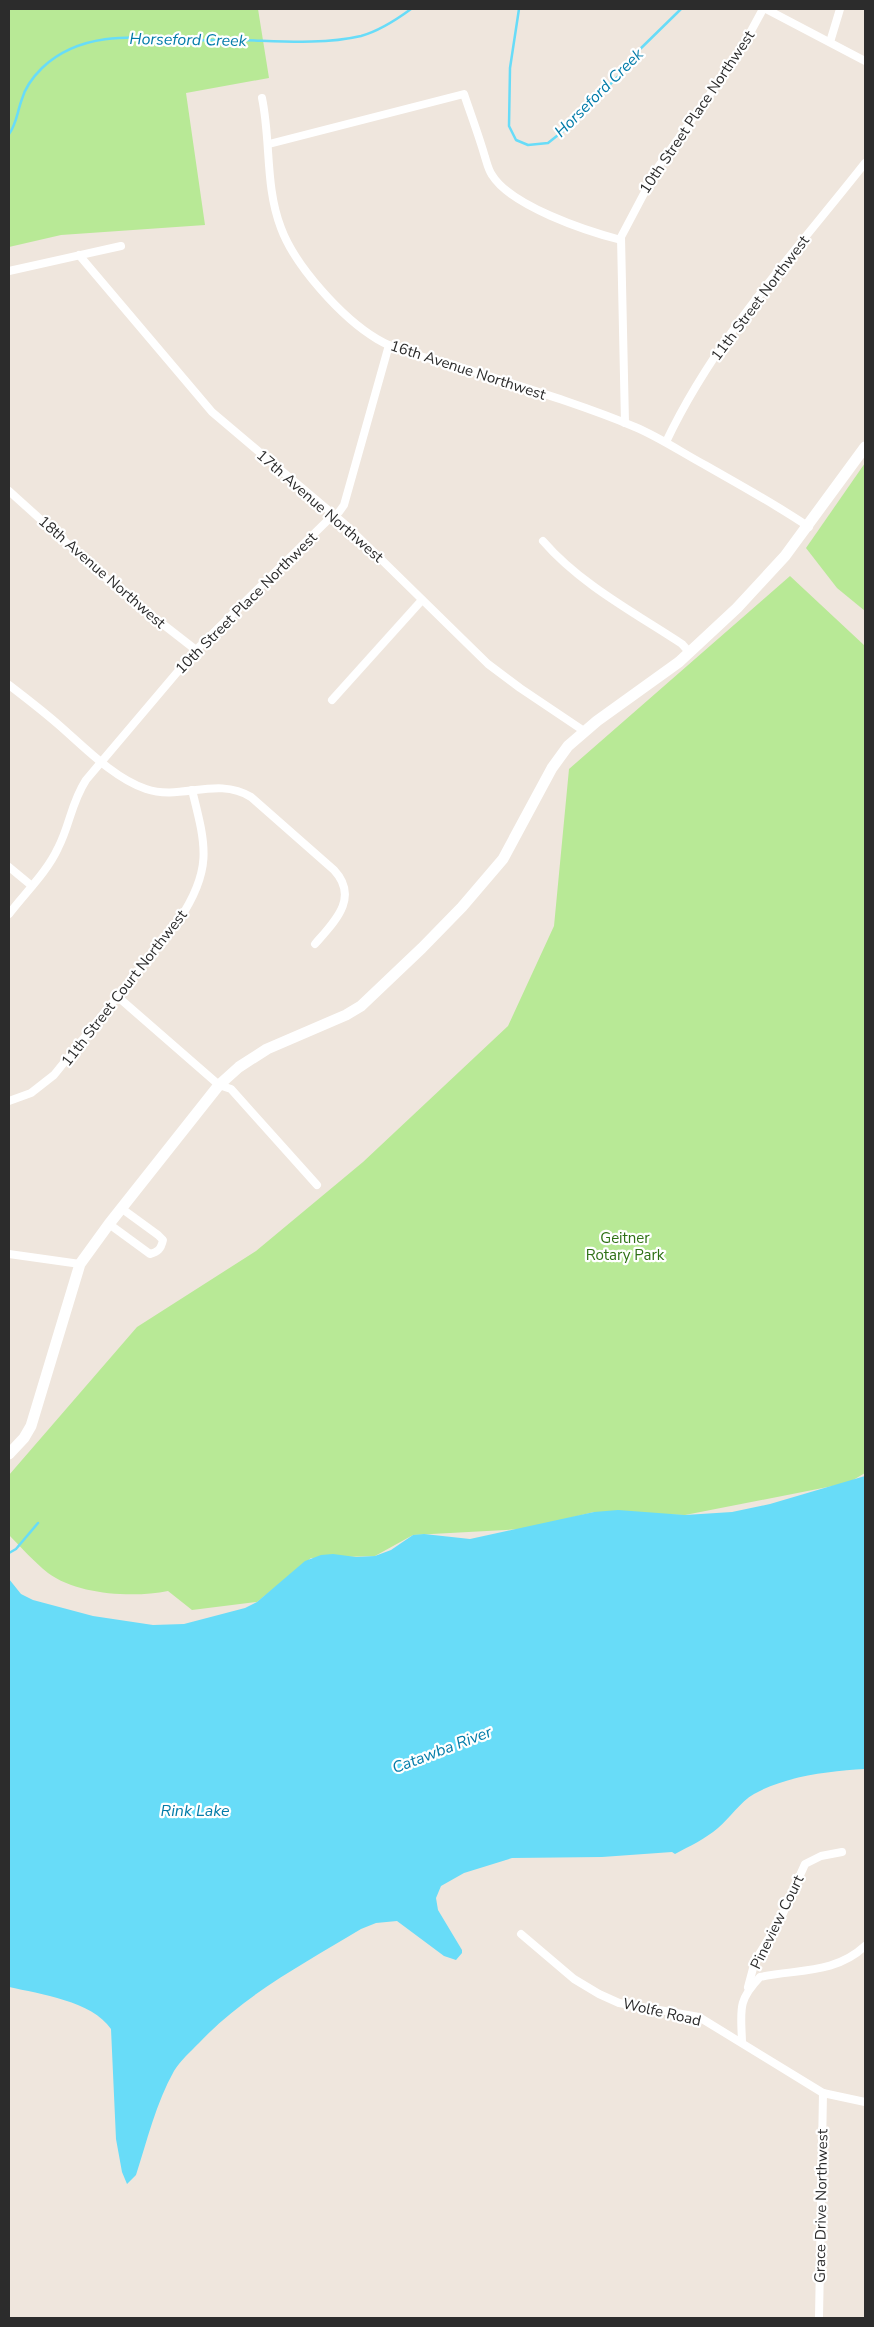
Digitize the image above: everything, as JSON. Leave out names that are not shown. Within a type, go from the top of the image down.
[{"type":"street","points":[[765,9],[865,61]]},
{"type":"street","name":"10th Street Place Northwest","points":[[625,423],[621,240],[636,206],[658,167],[738,55],[765,9]]},
{"type":"street","points":[[830,42],[840,9]]},
{"type":"street","points":[[269,144],[464,94],[490,170],[503,188],[514,197],[541,211],[621,240]]},
{"type":"street","name":"16th Avenue Northwest","points":[[262,98],[269,144],[274,205],[281,230],[294,253],[343,313],[376,338],[389,345],[509,383],[625,423],[666,442],[780,507],[809,527]]},
{"type":"street","name":"11th Street Northwest","points":[[666,442],[686,404],[728,338],[865,163]]},
{"type":"street","points":[[9,271],[121,246]]},
{"type":"street","name":"17th Avenue Northwest","points":[[79,255],[212,412],[374,551],[488,664],[584,731]]},
{"type":"street","name":"10th Street Place Northwest","points":[[9,914],[58,850],[78,791],[101,762],[196,650],[333,515],[339,512],[348,493],[389,345]]},
{"type":"street","points":[[9,1454],[24,1438],[31,1426],[80,1264],[121,1208],[220,1085],[239,1067],[267,1049],[346,1015],[375,995],[462,907],[503,859],[552,768],[568,746],[584,731],[655,681],[690,653],[762,581],[809,527],[865,447]]},
{"type":"street","name":"18th Avenue Northwest","points":[[9,491],[119,590],[196,650]]},
{"type":"street","points":[[543,541],[552,551],[593,585],[682,644],[690,653]]},
{"type":"street","points":[[332,700],[422,600]]},
{"type":"street","points":[[9,685],[101,762],[144,789],[167,793],[224,788],[248,795],[338,874],[345,890],[343,907],[339,916],[315,944]]},
{"type":"street","name":"11th Street Court Northwest","points":[[9,1101],[31,1093],[50,1079],[180,920],[198,887],[204,864],[204,846],[192,790]]},
{"type":"street","points":[[9,867],[32,886]]},
{"type":"street","points":[[118,997],[220,1085],[231,1089],[317,1185]]},
{"type":"street","points":[[109,1224],[150,1254],[157,1252],[162,1247],[163,1240],[158,1235],[121,1208]]},
{"type":"street","points":[[9,1254],[80,1264]]},
{"type":"street","name":"Pineview Court","points":[[748,1989],[755,1962],[780,1920],[805,1864],[821,1856],[842,1852]]},
{"type":"street","name":"Wolfe Road","points":[[521,1934],[574,1979],[599,1994],[619,2003],[698,2017],[823,2093],[865,2102]]},
{"type":"street","name":"Pineview Court","points":[[742,2042],[741,2014],[745,1993],[760,1977],[828,1968],[857,1953],[865,1946]]},
{"type":"street","name":"Grace Drive Northwest","points":[[819,2318],[823,2093]]},
{"type":"green space","points":[[9,9],[258,9],[269,78],[186,93],[205,225],[61,235],[9,247]]},
{"type":"green space","points":[[865,463],[865,611],[837,588],[806,548]]},
{"type":"green space","name":"Geitner Rotary Park","points":[[790,576],[865,646],[865,1473],[848,1483],[685,1515],[594,1512],[524,1529],[413,1535],[375,1556],[311,1558],[257,1602],[192,1610],[168,1591],[139,1594],[106,1593],[74,1586],[48,1573],[9,1535],[9,1475],[137,1327],[256,1251],[363,1162],[508,1026],[554,926],[569,769]]},
{"type":"water","name":"Rink Lake","points":[[865,1476],[865,1769],[808,1776],[766,1788],[744,1801],[713,1832],[675,1854],[672,1852],[602,1857],[512,1858],[464,1873],[441,1886],[436,1898],[438,1910],[462,1950],[462,1953],[456,1960],[444,1956],[397,1921],[376,1923],[361,1929],[256,1994],[217,2025],[186,2056],[174,2071],[162,2096],[136,2175],[127,2184],[122,2172],[116,2139],[111,2029],[102,2019],[79,2005],[9,1987],[9,1579],[21,1594],[33,1600],[93,1616],[153,1625],[184,1624],[245,1608],[257,1602],[305,1561],[321,1555],[333,1554],[356,1557],[375,1556],[391,1550],[413,1535],[424,1534],[470,1539],[594,1512],[618,1510],[685,1515],[732,1512],[770,1504]]},
{"type":"waterway","name":"Horseford Creek","points":[[9,134],[30,82],[42,68],[74,47],[92,42],[129,38],[331,41],[368,34],[387,25],[411,9]]},
{"type":"waterway","name":"Horseford Creek","points":[[519,9],[510,68],[509,126],[516,140],[528,145],[548,143],[572,124],[626,68],[634,55],[681,9]]},
{"type":"waterway","points":[[9,1553],[16,1549],[38,1523]]},
{"type":"water label","name":"Catawba River","points":[[442,1750]]}]
